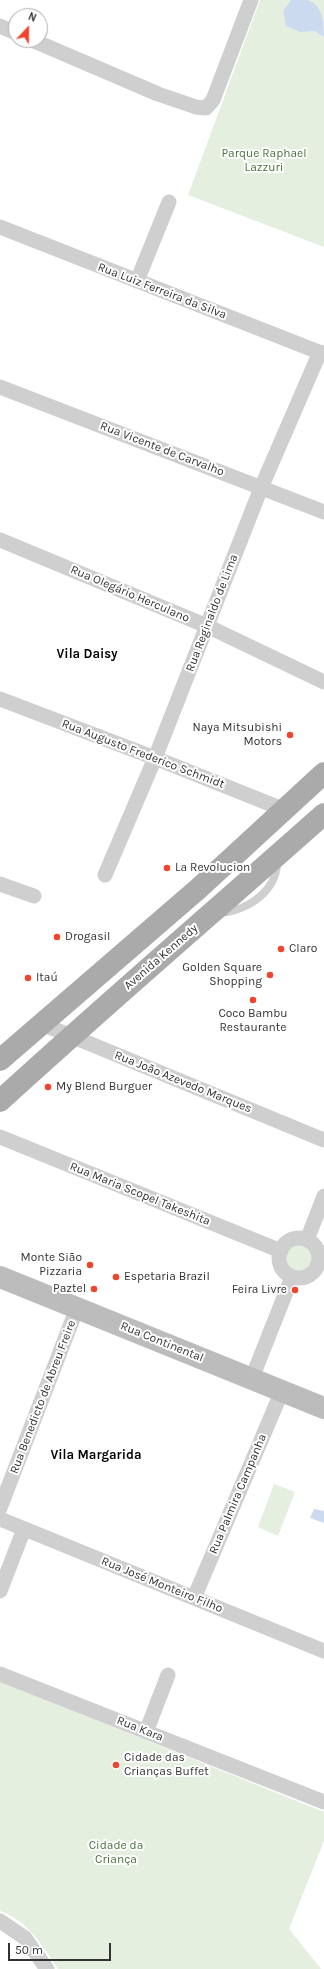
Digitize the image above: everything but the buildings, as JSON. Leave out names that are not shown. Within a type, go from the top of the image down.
[{"type":"main road","points":[[0,1060],[198,889],[324,774]]},
{"type":"main road","name":"Avenida Kennedy","points":[[0,1101],[72,1036],[213,914],[324,814]]},
{"type":"street","points":[[48,47],[158,94],[196,107],[206,108],[213,100],[251,0]]},
{"type":"street","points":[[137,282],[170,202]]},
{"type":"street","name":"Rua Luiz Ferreira da Silva","points":[[0,228],[322,353]]},
{"type":"street","name":"Rua Reginaldo de Lima","points":[[105,875],[156,758],[261,488],[322,353]]},
{"type":"street","name":"Rua Vicente de Carvalho","points":[[0,387],[324,512]]},
{"type":"street","name":"Rua Olegário Herculano","points":[[0,540],[207,626],[324,682]]},
{"type":"street","name":"Rua Augusto Frederico Schmidt","points":[[0,700],[156,758],[284,810]]},
{"type":"street","points":[[0,884],[34,896]]},
{"type":"street","name":"Rua João Azevedo Marques","points":[[42,1024],[324,1140]]},
{"type":"street","name":"Rua Maria Scopel Takeshita","points":[[0,1138],[281,1251]]},
{"type":"street","points":[[307,1240],[324,1196]]},
{"type":"street","points":[[300,1238],[307,1240],[316,1248],[321,1267],[304,1278],[292,1277],[286,1274],[280,1263],[281,1251],[288,1241],[300,1238]]},
{"type":"street","points":[[252,1378],[292,1277]]},
{"type":"street","name":"Rua Continental","points":[[0,1278],[324,1408]]},
{"type":"street","name":"Rua Benedicto de Abreu Freire","points":[[0,1508],[77,1308]]},
{"type":"street","name":"Rua Palmira Campanha","points":[[194,1598],[282,1391]]},
{"type":"street","name":"Rua José Monteiro Filho","points":[[0,1519],[324,1650]]},
{"type":"street","points":[[0,1591],[24,1529]]},
{"type":"street","name":"Rua Kara","points":[[0,1674],[324,1802]]},
{"type":"street","points":[[146,1732],[168,1675]]},
{"type":"street","points":[[304,1794],[324,1791]]},
{"type":"street","points":[[0,1921],[25,1938],[47,1969]]},
{"type":"green space","name":"Parque Raphael Lazzuri","points":[[260,0],[324,0],[324,247],[188,195]]},
{"type":"green space","points":[[299,1244],[310,1248],[314,1259],[310,1270],[299,1274],[288,1270],[284,1259],[288,1248]]},
{"type":"green space","points":[[274,1484],[295,1492],[278,1536],[258,1527]]},
{"type":"green space","name":"Cidade da Criança","points":[[0,1681],[324,1812],[324,1841],[289,1929],[321,1969],[58,1969],[34,1935],[26,1927],[10,1915],[0,1911]]},
{"type":"water","points":[[291,0],[307,0],[316,6],[322,16],[324,37],[315,31],[300,32],[286,26],[283,12]]},
{"type":"water","points":[[314,1509],[324,1511],[324,1523],[310,1518]]},
{"type":"place","name":"Naya Mitsubishi Motors","points":[[290,735]]},
{"type":"place","name":"La Revolucion","points":[[167,868]]},
{"type":"place","name":"Drogasil","points":[[57,937]]},
{"type":"place","name":"Claro","points":[[281,949]]},
{"type":"place","name":"Golden Square Shopping","points":[[270,975]]},
{"type":"place","name":"Itaú","points":[[28,978]]},
{"type":"place","name":"Coco Bambu Restaurante","points":[[253,1000]]},
{"type":"place","name":"My Blend Burguer","points":[[48,1087]]},
{"type":"place","name":"Monte Sião Pizzaria","points":[[90,1265]]},
{"type":"place","name":"Espetaria Brazil","points":[[116,1277]]},
{"type":"place","name":"Paztel","points":[[94,1289]]},
{"type":"place","name":"Feira Livre","points":[[295,1290]]},
{"type":"place","name":"Cidade das Crianças Buffet","points":[[116,1765]]},
{"type":"district","name":"Vila Daisy","points":[[87,654]]},
{"type":"district","name":"Vila Margarida","points":[[96,1455]]}]
